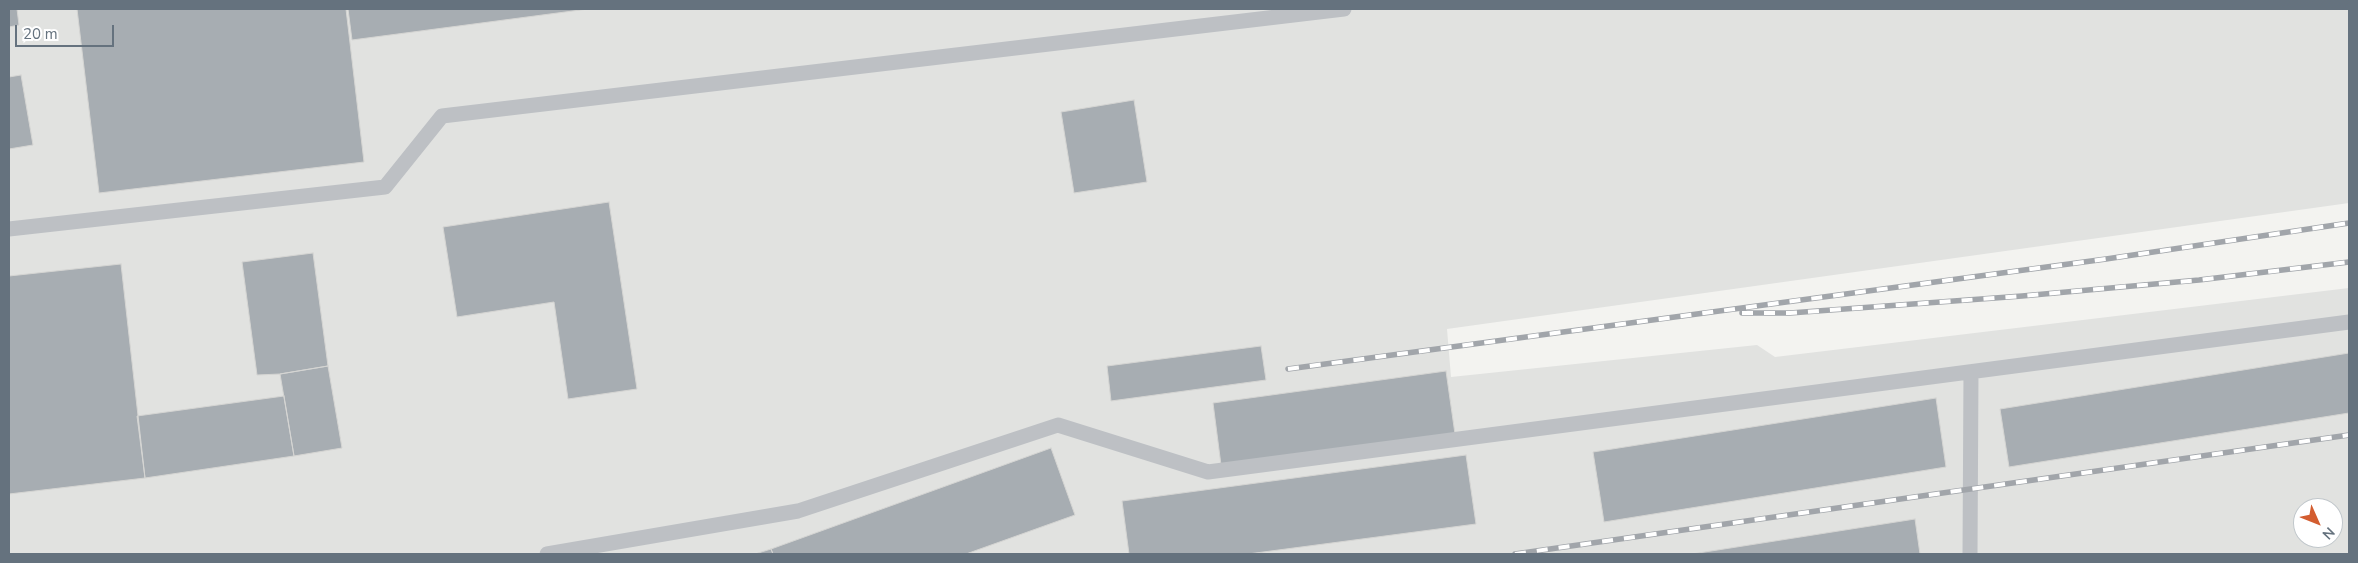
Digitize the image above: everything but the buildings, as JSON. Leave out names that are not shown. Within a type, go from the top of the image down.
[{"type":"lane","points":[[9,229],[385,187],[442,116],[1344,9]]},
{"type":"lane","points":[[547,554],[798,511],[1058,425],[1208,472],[2349,322]]},
{"type":"lane","points":[[1970,372],[1970,554]]},
{"type":"shaded area","points":[[9,9],[2349,9],[2349,203],[1447,329],[1451,377],[1757,345],[1775,357],[2349,288],[2349,554],[9,554]]},
{"type":"railway","points":[[1288,369],[2106,259],[2349,223]]},
{"type":"railway","points":[[1742,313],[1790,313],[2022,296],[2199,280],[2349,262]]},
{"type":"railway","points":[[1515,554],[2349,435]]}]
